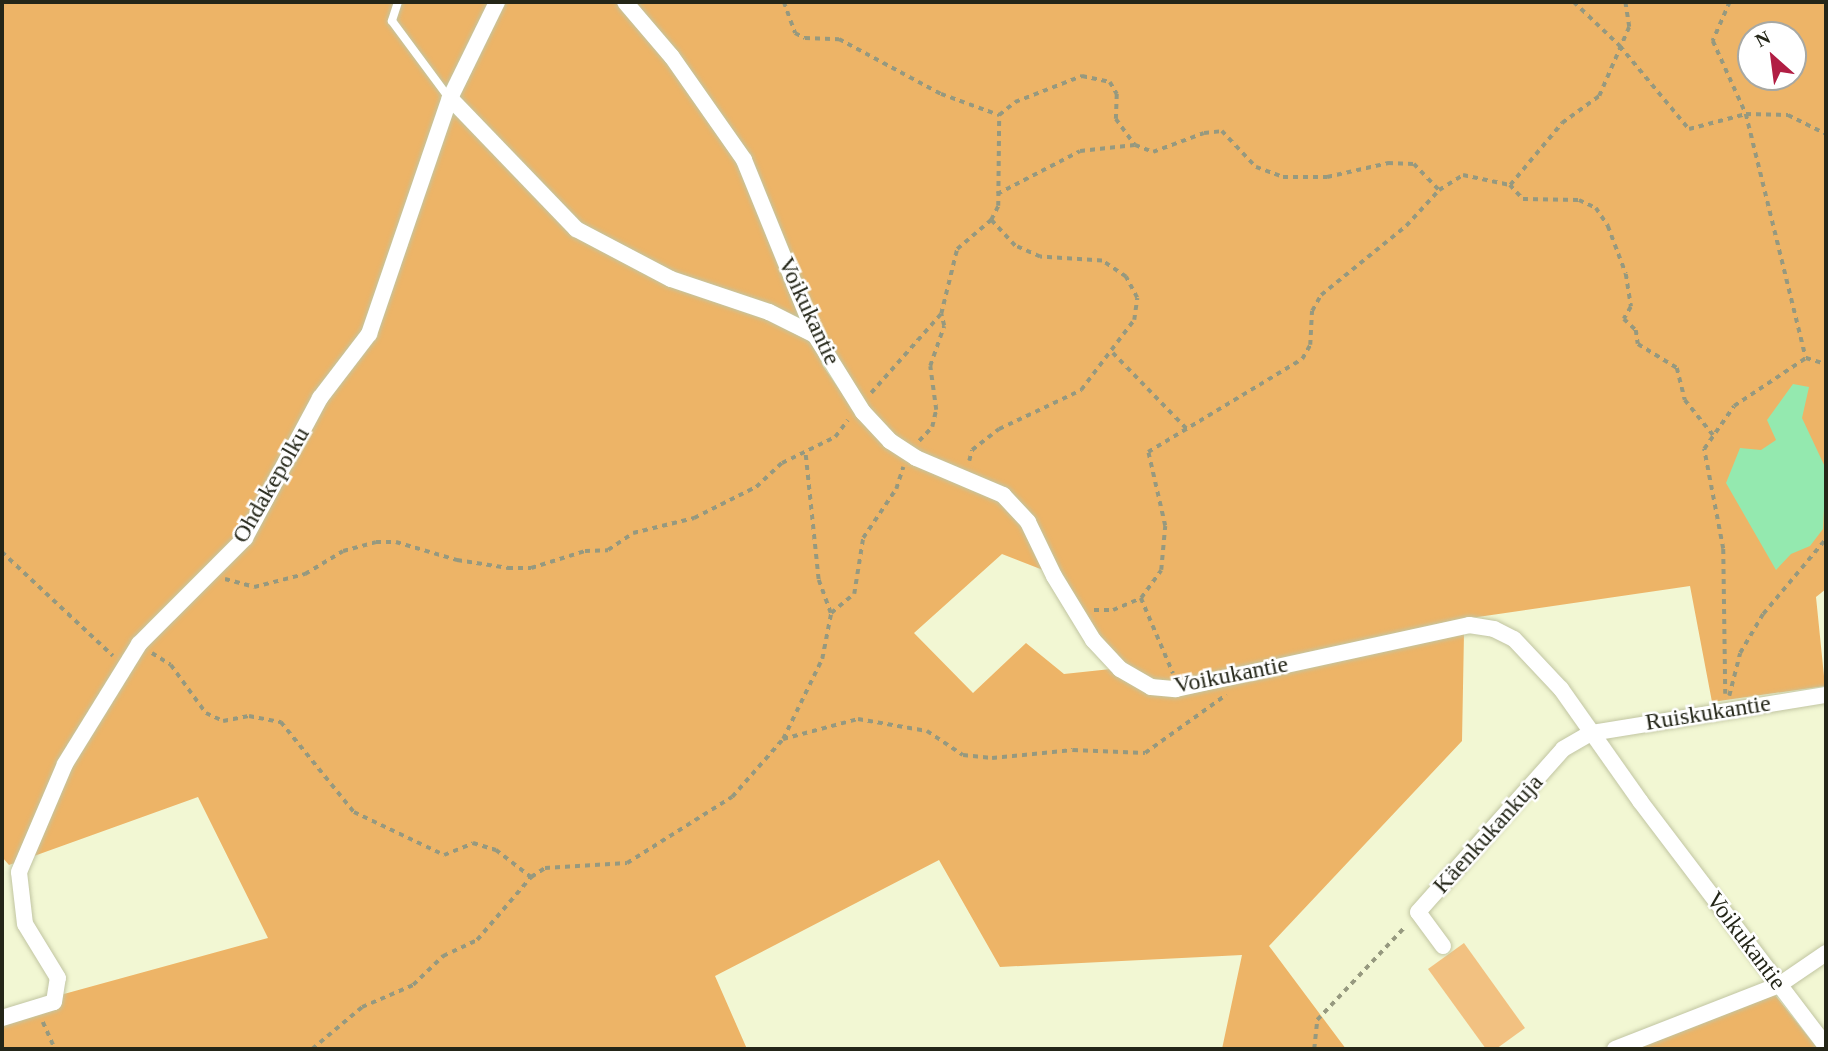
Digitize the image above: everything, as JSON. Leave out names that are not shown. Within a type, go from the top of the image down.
[{"type":"street","name":"Ohdakepolku","points":[[37,1011],[54,1002],[58,978],[25,924],[19,872],[65,764],[139,645],[215,573],[244,538],[320,398],[369,334],[450,98],[497,2]]},
{"type":"street","name":"Voikukantie","points":[[625,2],[672,57],[744,160],[815,335],[858,405],[890,441],[908,453],[966,476],[1003,495],[1028,522],[1093,640],[1120,669],[1151,687],[1176,688],[1469,625],[1494,629],[1514,639],[1561,689],[1591,733],[1826,1046]]},
{"type":"street","points":[[450,98],[576,229],[671,279],[769,312],[815,335]]},
{"type":"street","name":"Ruiskukantie","points":[[1591,733],[1826,695]]},
{"type":"street","name":"Käenkukankuja","points":[[1443,946],[1418,912],[1563,749],[1591,733]]},
{"type":"street","points":[[1615,1049],[1779,985],[1826,953]]},
{"type":"street","points":[[2,1018],[37,1011]]},
{"type":"lane","points":[[398,2],[392,21],[450,98]]},
{"type":"path","points":[[784,2],[795,33],[805,38],[839,39],[941,94],[999,115]]},
{"type":"path","points":[[1574,2],[1620,46],[1689,129],[1746,114],[1788,115],[1826,134]]},
{"type":"path","points":[[1510,185],[1562,123],[1599,96],[1629,27],[1625,2]]},
{"type":"path","points":[[1730,2],[1713,41],[1746,114],[1805,358]]},
{"type":"path","points":[[831,613],[854,594],[863,538],[895,489],[908,453],[932,427],[936,410],[930,366],[944,326],[941,314],[957,249],[991,220],[997,194],[999,115],[1015,102],[1082,76],[1110,82],[1117,94],[1116,118],[1135,145]]},
{"type":"path","points":[[997,194],[1080,151],[1135,145],[1153,152],[1204,133],[1222,131],[1256,167],[1283,177],[1327,177],[1388,163],[1414,164],[1439,190]]},
{"type":"path","points":[[1074,609],[1114,610],[1141,598],[1161,569],[1165,526],[1148,452],[1302,359],[1310,345],[1312,311],[1321,295],[1406,226],[1439,190],[1462,175],[1510,185],[1523,199],[1579,200],[1596,208],[1626,274],[1631,307],[1624,319],[1636,330],[1638,344],[1677,368],[1685,400],[1713,435]]},
{"type":"path","points":[[966,476],[972,450],[999,429],[1081,390],[1113,352],[1135,320],[1136,298],[1126,277],[1101,261],[1040,257],[1014,246],[991,220]]},
{"type":"path","points":[[215,573],[235,585],[254,587],[305,574],[343,551],[396,541],[457,560],[531,568],[585,551],[608,550],[633,533],[657,524],[694,518],[756,487],[782,463],[806,455],[835,437],[858,405],[903,361],[921,331],[941,314]]},
{"type":"path","points":[[1113,352],[1187,429]]},
{"type":"path","points":[[1805,358],[1826,364]]},
{"type":"path","points":[[1726,710],[1723,549],[1704,449],[1734,406],[1805,358]]},
{"type":"path","points":[[312,1049],[362,1007],[413,985],[443,956],[477,940],[531,877],[545,869],[626,863],[732,797],[782,739],[822,659],[831,613],[819,580],[806,455]]},
{"type":"path","points":[[1726,710],[1740,653],[1763,614],[1826,539]]},
{"type":"path","points":[[2,552],[125,667]]},
{"type":"path","points":[[1141,598],[1171,659],[1176,688]]},
{"type":"path","points":[[139,645],[171,665],[206,713],[223,721],[249,716],[281,722],[354,812],[444,855],[473,843],[496,850],[531,877]]},
{"type":"path","points":[[782,739],[858,719],[927,731],[963,755],[992,758],[1073,750],[1144,753],[1222,701],[1233,686],[1232,677]]},
{"type":"path","points":[[1314,1049],[1317,1020],[1418,912]]},
{"type":"path","points":[[37,1011],[55,1049]]},
{"type":"shaded area","points":[[2,2],[616,2],[666,61],[737,163],[823,366],[858,416],[1000,500],[1023,524],[1043,570],[1002,554],[914,633],[973,693],[1026,643],[1064,674],[1111,669],[1146,692],[1464,633],[1462,741],[1269,946],[1346,1049],[1222,1049],[1242,955],[1000,967],[939,860],[715,976],[747,1049],[2,1049],[2,1011],[268,938],[198,797],[9,865],[2,857]]},
{"type":"shaded area","points":[[633,2],[1826,2],[1826,589],[1816,597],[1825,686],[1712,702],[1690,586],[1464,619],[1178,683],[1152,681],[1124,664],[1097,635],[1008,490],[917,454],[894,438],[868,407],[834,358],[750,157]]},
{"type":"shaded area","points":[[1793,384],[1809,387],[1802,418],[1826,469],[1823,529],[1810,546],[1791,554],[1776,570],[1726,483],[1740,448],[1761,450],[1776,440],[1767,420]]},
{"type":"shaded area","points":[[1464,943],[1525,1028],[1496,1049],[1486,1049],[1428,969]]},
{"type":"shaded area","points":[[1775,995],[1818,1049],[1626,1049]]}]
